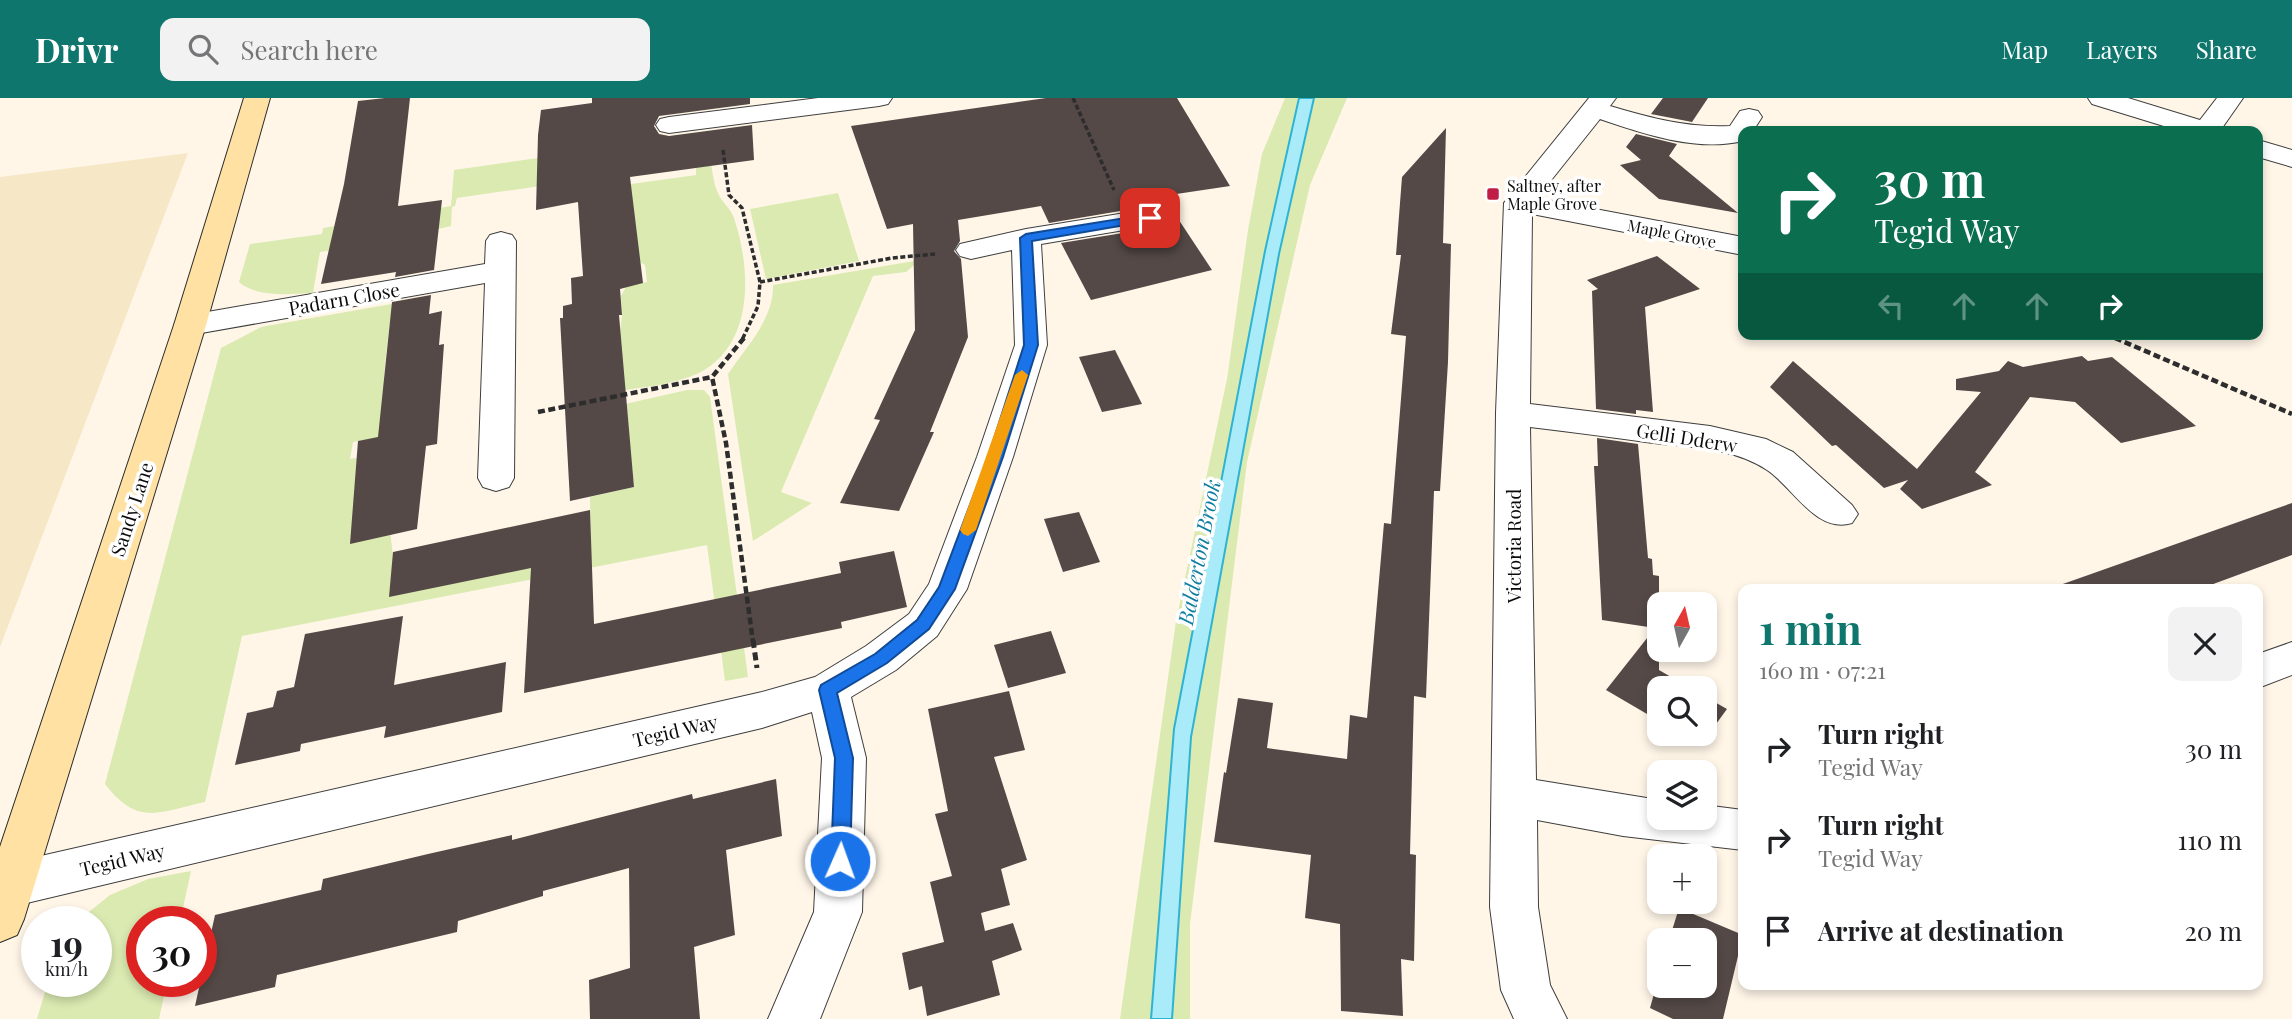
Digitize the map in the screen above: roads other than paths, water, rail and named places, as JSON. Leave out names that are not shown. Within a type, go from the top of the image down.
[{"type":"street","name":"Sandy Lane","points":[[5,902],[190,324],[257,98]]},
{"type":"street","points":[[668,125],[879,98]]},
{"type":"street","points":[[2101,98],[2190,126]]},
{"type":"street","points":[[2210,126],[2230,98]]},
{"type":"street","points":[[1518,203],[1599,104],[1677,134],[1707,137],[1738,134]]},
{"type":"street","points":[[1743,126],[1749,117]]},
{"type":"street","points":[[2263,150],[2292,159]]},
{"type":"street","name":"Maple Grove","points":[[1518,203],[1738,245]]},
{"type":"street","name":"Victoria Road","points":[[1518,203],[1513,413],[1514,907],[1526,990],[1541,1019]]},
{"type":"street","points":[[971,250],[1139,219]]},
{"type":"street","name":"Tegid Way","points":[[5,902],[762,710],[828,690],[881,658],[923,625],[947,589],[995,457],[1031,345],[1026,238]]},
{"type":"street","name":"Padarn Close","points":[[190,324],[500,256],[496,478]]},
{"type":"street","name":"Gelli Dderw","points":[[1513,413],[1710,438],[1753,448],[1780,461],[1839,514]]},
{"type":"street","points":[[2263,669],[2292,658]]},
{"type":"street","points":[[794,1019],[838,912],[844,758],[828,690]]},
{"type":"street","points":[[1514,796],[1623,816],[1738,829]]},
{"type":"water","points":[[1299,98],[1314,98],[1279,254],[1191,737],[1172,1019],[1151,1019],[1174,729],[1265,251]]},
{"type":"place","name":"Saltney, after Maple Grove","points":[[1493,194]]},
{"type":"water label","name":"Balderton Brook","points":[[1198,552]]}]
